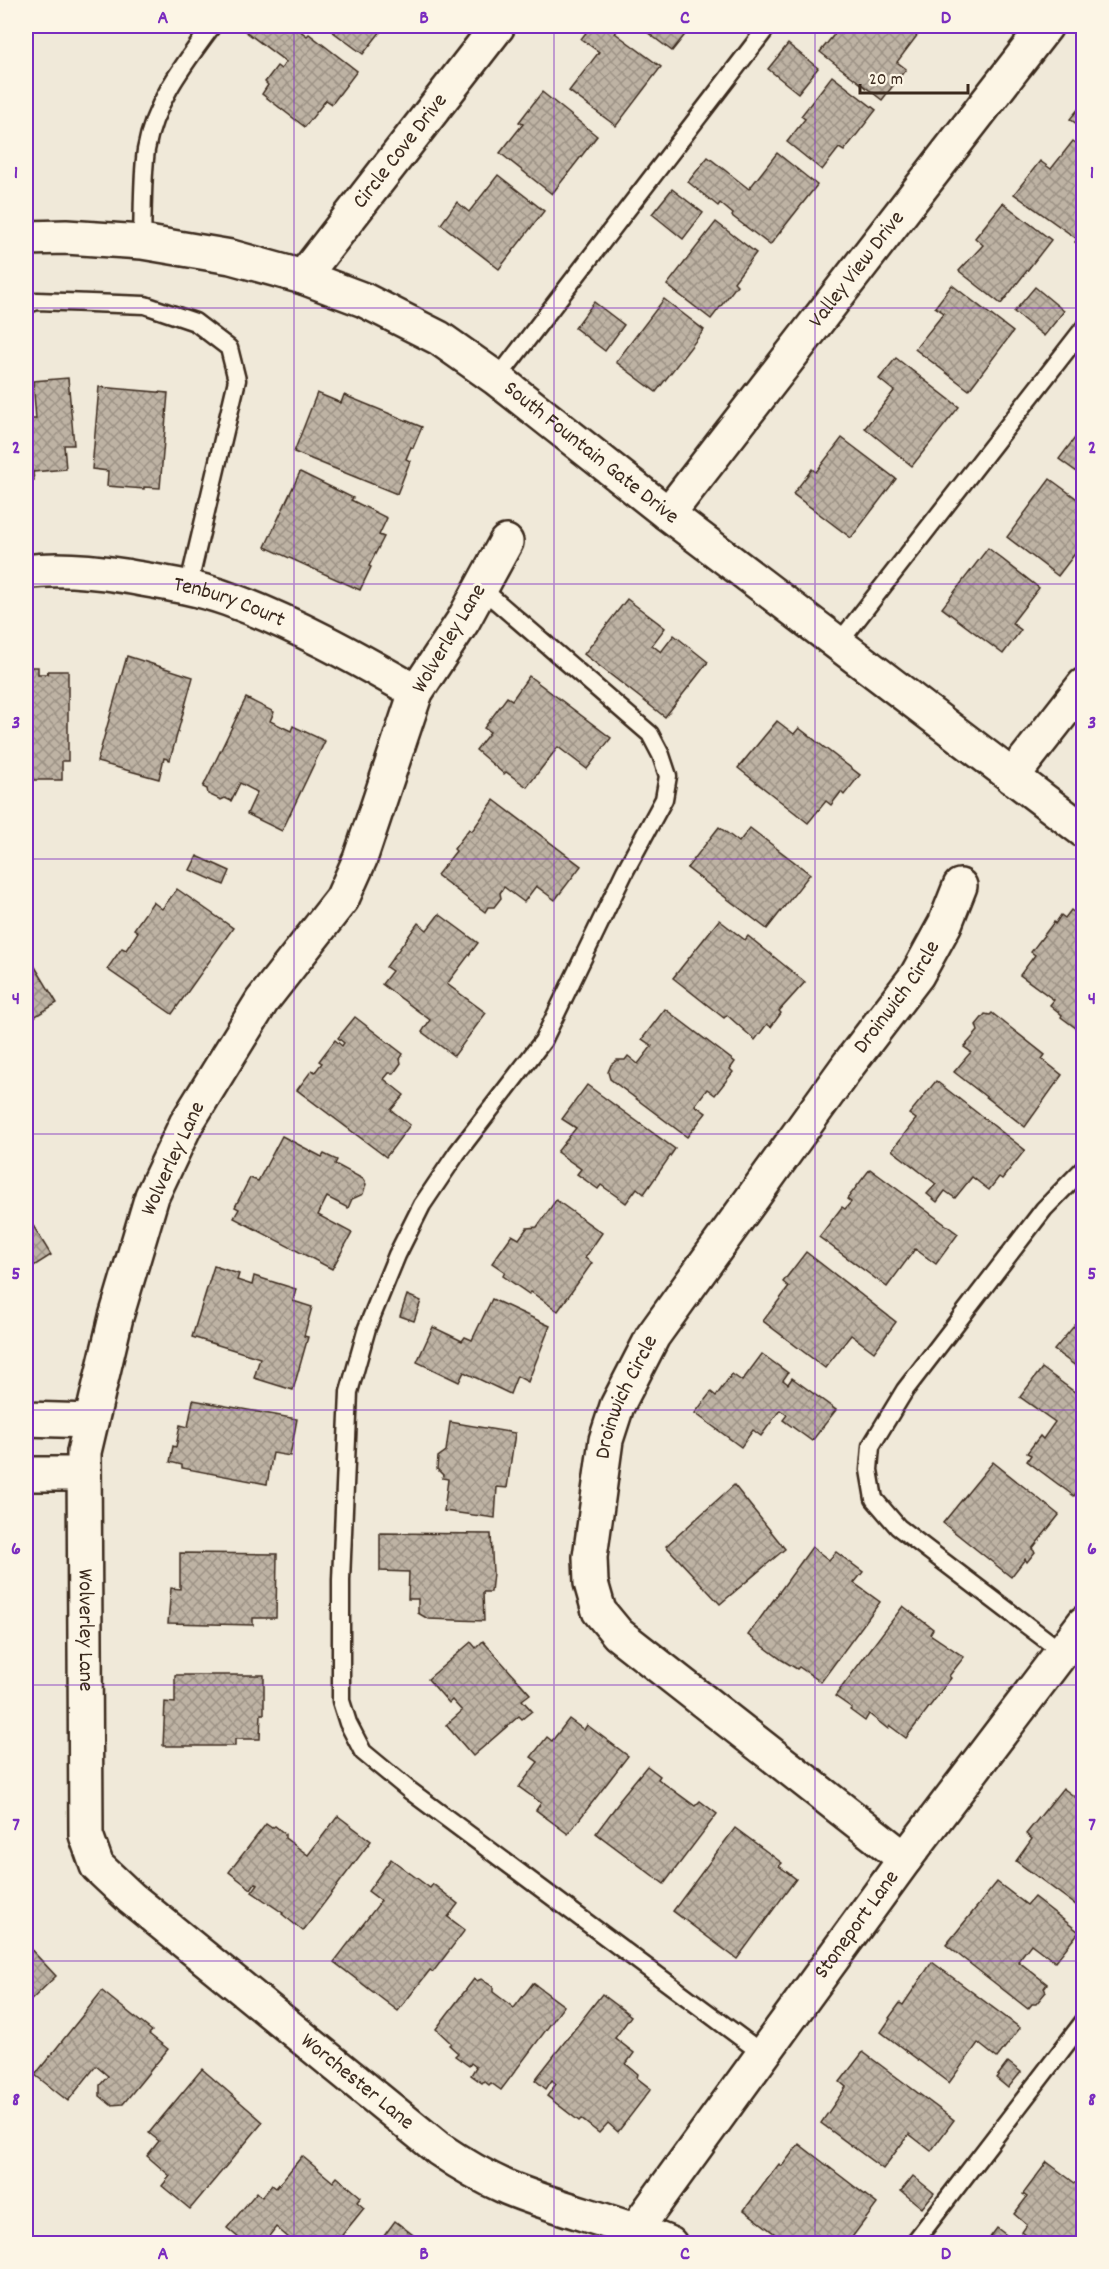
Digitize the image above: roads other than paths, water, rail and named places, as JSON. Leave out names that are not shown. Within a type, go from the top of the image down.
[{"type":"street","name":"Circle Cove Drive","points":[[303,277],[498,26]]},
{"type":"street","name":"Valley View Drive","points":[[668,514],[1046,26]]},
{"type":"street","name":"South Fountain Gate Drive","points":[[26,238],[66,237],[142,242],[231,256],[303,277],[364,300],[439,338],[497,379],[668,514],[1083,831]]},
{"type":"street","name":"Wolverley Lane","points":[[90,1850],[86,1835],[84,1452],[116,1317],[152,1196],[186,1124],[262,1001],[342,899],[360,859],[416,692],[463,621],[506,542]]},
{"type":"street","name":"Tenbury Court","points":[[26,572],[95,572],[168,583],[226,598],[336,646],[416,692]]},
{"type":"street","points":[[1012,777],[1083,685]]},
{"type":"street","name":"Droinwich Circle","points":[[905,1859],[618,1634],[599,1611],[591,1583],[590,1557],[606,1440],[617,1406],[636,1365],[653,1336],[917,975],[945,924],[960,886]]},
{"type":"street","points":[[26,1419],[91,1421]]},
{"type":"street","points":[[26,1474],[84,1474]]},
{"type":"street","name":"Stoneport Lane","points":[[636,2229],[905,1859],[1083,1623]]},
{"type":"street","name":"Worchester Lane","points":[[90,1850],[97,1866],[130,1898],[439,2149],[469,2169],[507,2187],[575,2212],[636,2229],[670,2244]]},
{"type":"lane","points":[[142,242],[146,150],[152,127],[161,103],[180,69],[212,26]]},
{"type":"lane","points":[[497,379],[768,26]]},
{"type":"lane","points":[[26,304],[37,301],[145,305],[195,322],[229,348],[237,380],[188,588]]},
{"type":"lane","points":[[838,644],[1083,328]]},
{"type":"lane","points":[[481,588],[650,734],[661,755],[668,776],[664,799],[543,1041],[457,1153],[422,1205],[397,1255],[367,1328],[349,1392],[341,1580],[341,1701],[348,1723],[363,1752],[409,1790],[763,2054]]},
{"type":"lane","points":[[1062,1652],[898,1527],[874,1499],[869,1470],[871,1446],[905,1390],[1044,1209],[1083,1168]]},
{"type":"lane","points":[[913,2244],[1083,2021]]}]
